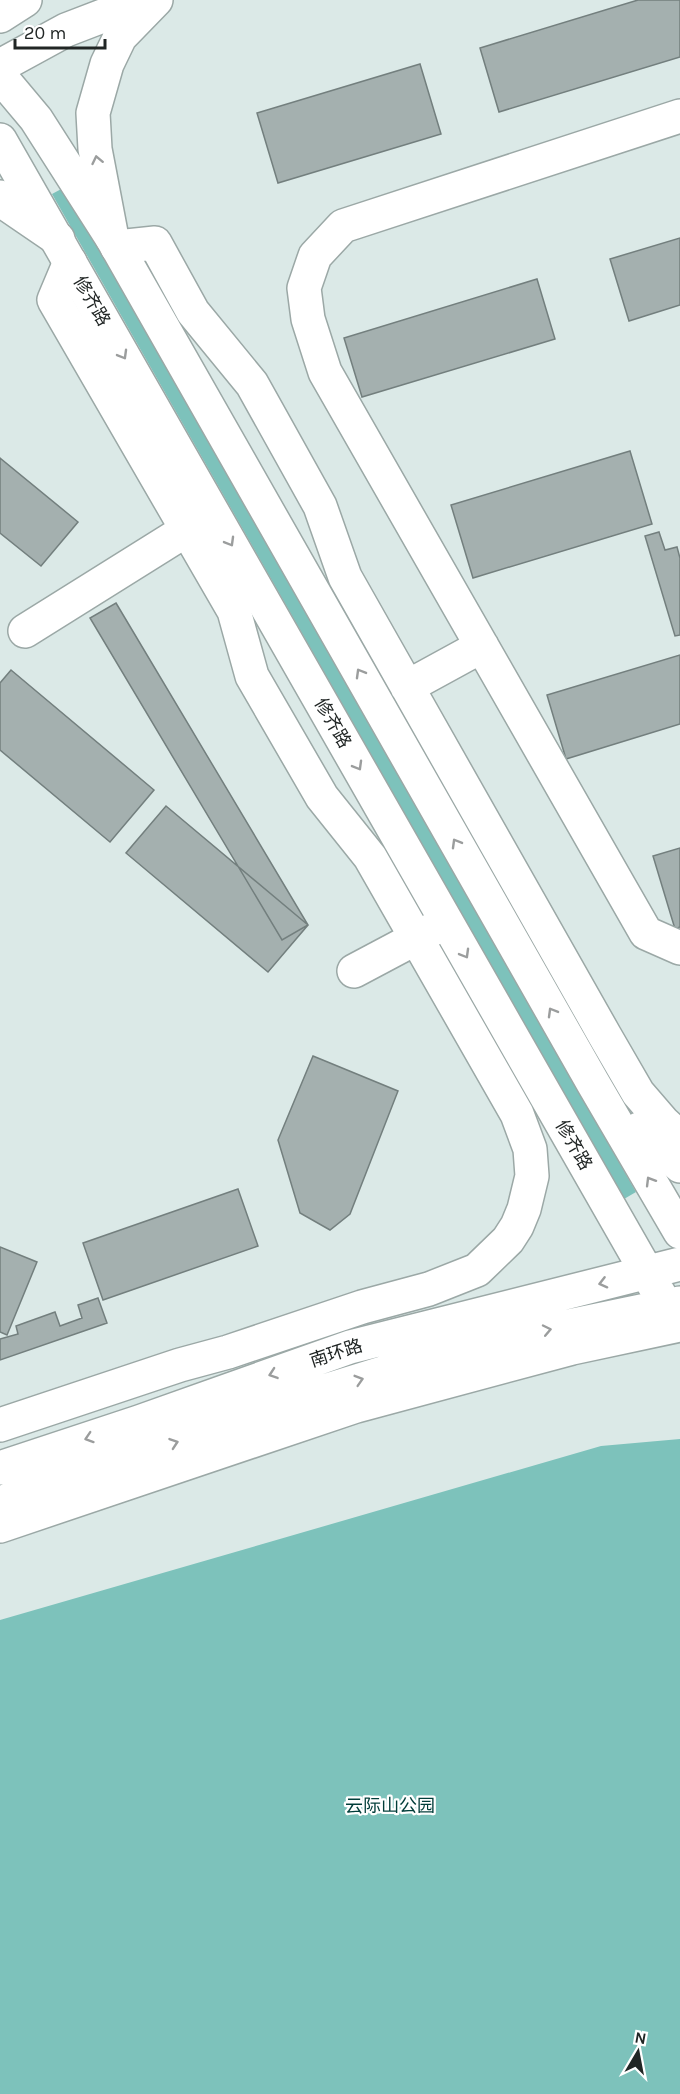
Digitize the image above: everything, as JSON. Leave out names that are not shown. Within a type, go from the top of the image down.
[{"type":"street","points":[[0,16],[25,0]]},
{"type":"street","points":[[0,66],[66,30],[144,0]]},
{"type":"street","points":[[115,243],[95,149],[93,113],[106,64],[120,37],[156,0]]},
{"type":"street","points":[[0,76],[36,119],[115,243],[680,1232]]},
{"type":"street","points":[[680,116],[342,226],[315,256],[304,288],[308,319],[325,372],[646,933],[680,948]]},
{"type":"street","name":"修齐路","points":[[0,140],[64,251],[200,522],[447,922],[647,1272],[675,1311]]},
{"type":"street","points":[[0,197],[64,251]]},
{"type":"street","points":[[115,243],[154,243],[194,312],[252,384],[320,506],[345,577],[407,687],[638,1093],[680,1138]]},
{"type":"street","points":[[0,1425],[362,1307],[429,1289],[477,1270],[508,1240],[517,1226],[524,1209],[532,1176],[530,1149],[517,1114],[370,857],[322,797],[252,676],[234,611],[200,522],[25,631]]},
{"type":"street","points":[[407,687],[482,646]]},
{"type":"street","points":[[354,971],[447,922]]},
{"type":"street","points":[[423,1328],[512,1268],[538,1234],[552,1191],[553,1160],[520,1049]]},
{"type":"street","points":[[593,1083],[646,1137],[680,1166]]},
{"type":"street","name":"南环路","points":[[0,1468],[139,1422],[350,1347],[680,1264]]},
{"type":"street","points":[[0,1526],[356,1406],[572,1348],[675,1311]]},
{"type":"street","name":"南环路","points":[[0,1503],[305,1397],[463,1348],[675,1311]]},
{"type":"green space","points":[[65,187],[636,1192],[624,1199],[52,194]]},
{"type":"green space","name":"云际山公园","points":[[680,1439],[680,2094],[0,2094],[0,1620],[601,1446]]},
{"type":"building","points":[[638,0],[680,0],[680,57],[499,112],[480,48]]},
{"type":"building","points":[[420,64],[441,134],[278,183],[257,113]]},
{"type":"building","points":[[680,238],[680,305],[629,321],[610,259]]},
{"type":"building","points":[[537,279],[555,339],[362,397],[344,338]]},
{"type":"building","points":[[630,451],[652,524],[473,578],[451,505]]},
{"type":"building","points":[[0,458],[78,522],[41,566],[0,533]]},
{"type":"building","points":[[659,532],[665,550],[677,547],[680,558],[680,635],[675,636],[645,536]]},
{"type":"building","points":[[116,603],[308,925],[282,940],[90,618]]},
{"type":"building","points":[[680,655],[680,724],[566,759],[547,695]]},
{"type":"building","points":[[11,670],[154,790],[110,842],[0,750],[0,683]]},
{"type":"building","points":[[166,806],[308,925],[268,972],[126,853]]},
{"type":"building","points":[[680,848],[680,927],[675,929],[653,856]]},
{"type":"building","points":[[313,1056],[398,1091],[350,1214],[330,1230],[300,1213],[278,1140]]},
{"type":"building","points":[[238,1189],[258,1246],[103,1300],[83,1243]]},
{"type":"building","points":[[0,1247],[37,1262],[7,1335],[0,1332]]},
{"type":"building","points":[[98,1298],[107,1323],[0,1360],[0,1339],[18,1334],[16,1326],[55,1312],[60,1326],[82,1318],[78,1305]]}]
